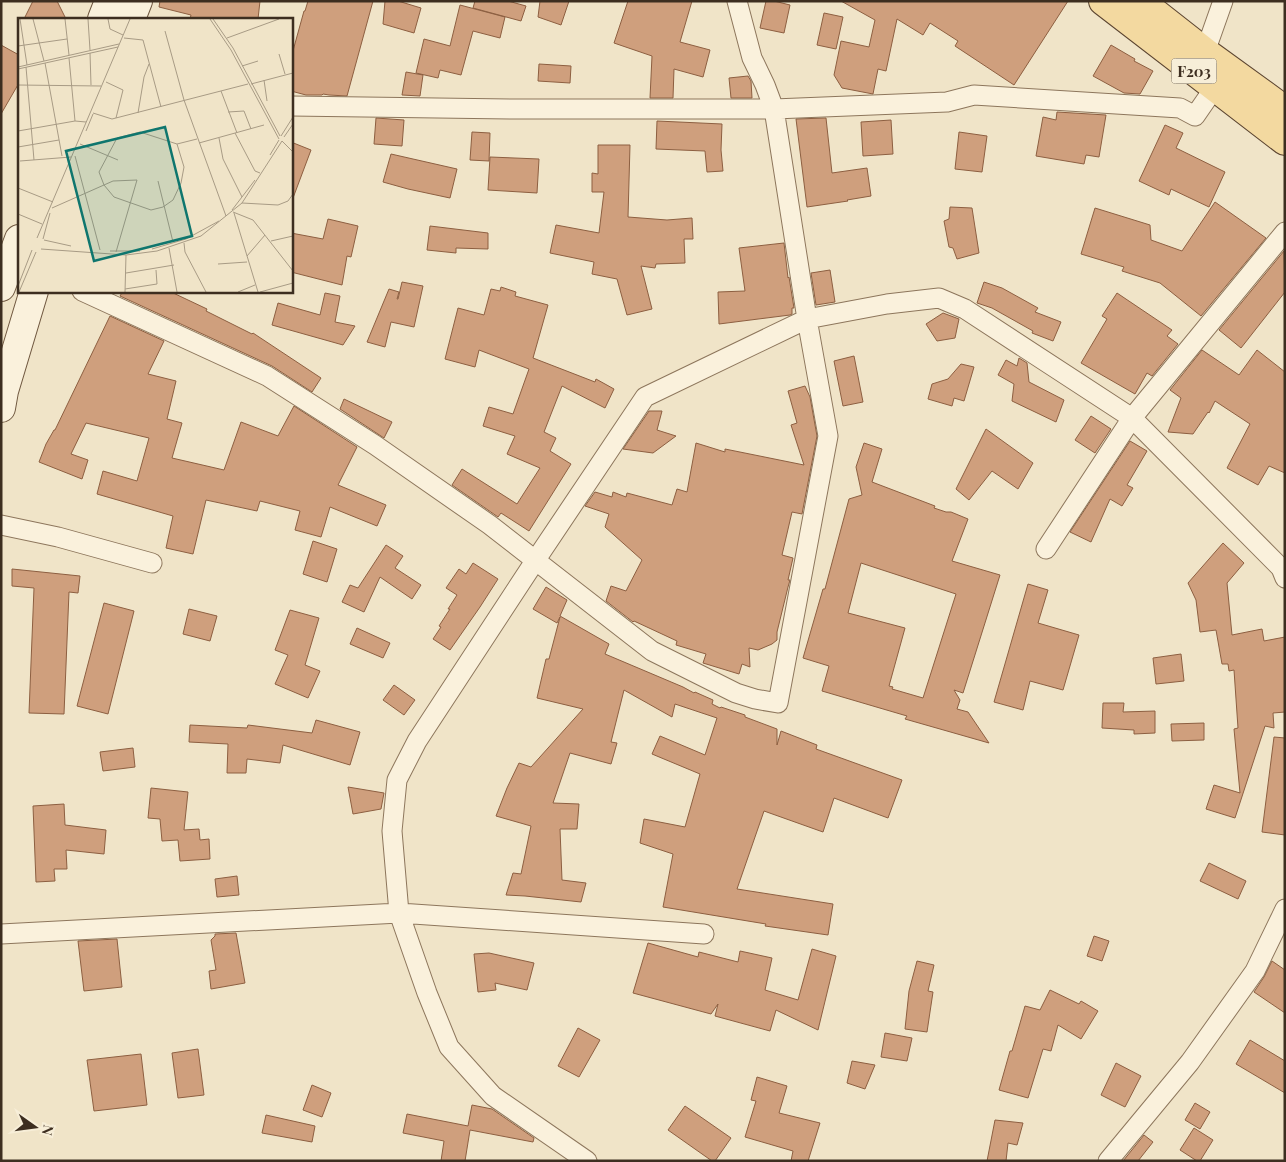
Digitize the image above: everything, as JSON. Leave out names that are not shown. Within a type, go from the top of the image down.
[{"type":"main road","points":[[102,18],[109,1]]},
{"type":"main road","points":[[131,18],[138,1]]},
{"type":"main road","name":"F203","points":[[1103,1],[1285,141]]},
{"type":"main road","name":"F203","points":[[1140,1],[1205,52],[1285,110]]},
{"type":"main road","points":[[1,287],[18,242]]},
{"type":"main road","points":[[1,408],[4,391],[34,292]]},
{"type":"street","points":[[84,292],[267,376],[376,446],[490,525],[652,651],[736,693],[755,700],[778,703],[828,436],[774,109],[752,58],[737,1]]},
{"type":"street","points":[[1205,52],[1223,1]]},
{"type":"street","points":[[292,106],[512,109],[774,109],[947,102],[974,95],[1180,108],[1195,116],[1215,87]]},
{"type":"street","points":[[1046,548],[1132,418],[1285,232]]},
{"type":"street","points":[[588,1161],[493,1096],[449,1047],[398,913],[392,830],[397,780],[417,741],[535,560],[645,397],[808,319],[887,304],[940,298],[966,309],[1132,418],[1280,568],[1285,578]]},
{"type":"street","points":[[1,525],[58,537],[152,562]]},
{"type":"street","points":[[1108,1161],[1190,1062],[1255,971],[1285,909]]},
{"type":"street","points":[[1,934],[398,913],[704,934]]},
{"type":"building","points":[[33,1],[57,1],[66,18],[24,18]]},
{"type":"building","points":[[160,1],[260,1],[258,18],[190,18],[191,15],[159,7]]},
{"type":"building","points":[[308,1],[373,1],[347,96],[306,95],[292,91],[292,54]]},
{"type":"building","points":[[385,1],[398,1],[421,8],[414,33],[383,24]]},
{"type":"building","points":[[475,1],[508,1],[526,6],[521,21],[473,8]]},
{"type":"building","points":[[540,1],[569,1],[561,25],[538,17]]},
{"type":"building","points":[[628,1],[692,1],[680,42],[710,50],[703,77],[674,69],[673,98],[650,98],[652,56],[614,43]]},
{"type":"building","points":[[766,1],[790,5],[784,33],[760,28]]},
{"type":"building","points":[[841,1],[1068,1],[1014,85],[955,46],[958,41],[930,23],[923,35],[897,19],[886,71],[878,69],[873,94],[842,88],[834,75],[841,41],[869,47],[875,20]]},
{"type":"building","points":[[460,5],[505,17],[500,38],[473,31],[461,75],[440,70],[438,78],[416,73],[424,39],[450,46]]},
{"type":"building","points":[[824,13],[843,17],[836,49],[817,45]]},
{"type":"building","points":[[1,45],[18,54],[18,85],[1,114]]},
{"type":"building","points":[[1111,45],[1153,71],[1140,94],[1124,93],[1093,76]]},
{"type":"building","points":[[539,64],[571,66],[570,83],[538,81]]},
{"type":"building","points":[[406,72],[423,75],[420,96],[402,95]]},
{"type":"building","points":[[748,76],[751,81],[752,98],[731,98],[729,78]]},
{"type":"building","points":[[1057,112],[1106,115],[1099,157],[1086,155],[1084,164],[1036,156],[1043,117],[1056,120]]},
{"type":"building","points":[[376,118],[404,120],[402,146],[374,144]]},
{"type":"building","points":[[826,118],[832,173],[867,168],[871,196],[807,207],[796,119]]},
{"type":"building","points":[[891,120],[893,154],[863,156],[861,122]]},
{"type":"building","points":[[657,121],[722,124],[721,150],[723,171],[707,172],[705,151],[656,149]]},
{"type":"building","points":[[1165,125],[1183,133],[1176,148],[1225,172],[1209,207],[1171,189],[1169,195],[1139,181]]},
{"type":"building","points":[[472,132],[490,133],[489,161],[470,160]]},
{"type":"building","points":[[959,132],[987,136],[982,172],[955,169]]},
{"type":"building","points":[[292,142],[311,150],[292,198]]},
{"type":"building","points":[[598,145],[630,145],[628,217],[667,220],[692,218],[693,239],[684,239],[685,263],[656,264],[655,268],[641,266],[652,309],[627,315],[617,279],[592,274],[594,262],[550,253],[556,225],[599,233],[604,192],[592,192],[592,173],[598,174]]},
{"type":"building","points":[[391,154],[457,169],[450,198],[383,182]]},
{"type":"building","points":[[490,157],[539,159],[537,193],[488,190]]},
{"type":"building","points":[[1215,202],[1266,238],[1201,316],[1160,283],[1122,271],[1124,267],[1081,254],[1095,208],[1150,225],[1151,240],[1182,251]]},
{"type":"building","points":[[950,207],[972,208],[979,253],[957,259],[953,248],[949,247],[944,221],[949,219]]},
{"type":"building","points":[[328,219],[358,226],[351,257],[347,256],[342,285],[292,272],[292,233],[323,239]]},
{"type":"building","points":[[430,226],[488,233],[488,249],[456,248],[456,253],[427,250]]},
{"type":"building","points":[[784,243],[794,308],[792,308],[792,314],[719,324],[718,292],[745,291],[739,248]]},
{"type":"building","points":[[1284,251],[1285,292],[1241,348],[1219,330]]},
{"type":"building","points":[[830,270],[835,302],[816,305],[811,273]]},
{"type":"building","points":[[402,282],[423,286],[414,327],[391,322],[385,347],[367,342],[389,289],[399,292],[398,299]]},
{"type":"building","points":[[984,282],[1002,288],[1038,308],[1035,312],[1061,322],[1053,341],[1032,333],[1033,331],[992,308],[977,303]]},
{"type":"building","points":[[501,287],[516,292],[515,296],[548,305],[533,358],[595,382],[596,379],[614,389],[605,408],[562,386],[544,432],[556,438],[550,451],[571,464],[529,531],[501,513],[498,517],[452,485],[462,469],[517,504],[540,468],[507,454],[515,436],[483,426],[489,407],[513,414],[529,369],[479,350],[475,367],[445,359],[458,308],[484,315],[491,289],[500,291]]},
{"type":"building","points":[[122,292],[171,292],[253,333],[321,378],[312,392],[272,366],[120,296]]},
{"type":"building","points":[[325,293],[340,296],[335,322],[355,326],[343,345],[272,325],[278,303],[320,315]]},
{"type":"building","points":[[1117,293],[1172,330],[1167,336],[1178,344],[1152,376],[1147,373],[1135,394],[1081,363],[1107,319],[1102,316]]},
{"type":"building","points":[[943,313],[959,319],[955,338],[937,341],[926,324]]},
{"type":"building","points":[[110,316],[164,341],[148,374],[176,381],[167,419],[182,423],[172,458],[224,470],[241,422],[278,436],[294,406],[357,447],[338,485],[386,505],[377,526],[330,507],[321,537],[295,530],[300,511],[260,501],[257,511],[206,500],[193,554],[166,548],[173,516],[97,494],[103,471],[137,481],[149,438],[86,423],[71,454],[88,460],[82,479],[39,462],[46,444],[55,430]]},
{"type":"building","points":[[1202,350],[1239,375],[1257,350],[1285,372],[1285,473],[1269,466],[1258,485],[1227,468],[1250,424],[1215,401],[1209,413],[1193,434],[1168,432],[1181,398],[1170,390]]},
{"type":"building","points":[[854,356],[863,402],[843,406],[834,361]]},
{"type":"building","points":[[1019,358],[1027,363],[1029,382],[1064,400],[1056,422],[1012,401],[1014,384],[998,375],[1006,360],[1017,366]]},
{"type":"building","points":[[961,364],[974,367],[964,401],[954,398],[952,406],[928,399],[932,384],[948,379]]},
{"type":"building","points":[[805,386],[810,397],[817,436],[802,514],[792,512],[782,555],[793,558],[788,580],[790,580],[777,632],[777,640],[758,650],[749,648],[750,667],[742,664],[739,674],[703,663],[706,654],[676,645],[677,641],[633,622],[606,601],[611,586],[626,591],[642,560],[605,527],[609,514],[585,506],[595,492],[612,497],[613,492],[626,497],[627,493],[672,505],[677,489],[687,492],[696,443],[725,452],[725,449],[804,465],[791,425],[797,423],[788,391]]},
{"type":"building","points":[[344,399],[392,422],[384,438],[340,409]]},
{"type":"building","points":[[649,411],[662,411],[657,430],[676,436],[653,453],[623,449]]},
{"type":"building","points":[[1091,416],[1111,429],[1095,453],[1075,440]]},
{"type":"building","points":[[986,429],[1033,463],[1018,489],[992,471],[969,500],[956,489]]},
{"type":"building","points":[[1130,441],[1147,451],[1127,485],[1133,488],[1122,506],[1110,499],[1091,542],[1070,532]]},
{"type":"building","points":[[864,443],[882,449],[872,482],[935,506],[934,508],[968,519],[952,561],[1000,575],[963,693],[954,690],[960,700],[957,709],[968,712],[989,743],[905,719],[907,716],[822,691],[829,666],[803,658],[823,589],[825,589],[849,499],[862,495],[856,467]],"holes":[[[861,563],[956,594],[923,698],[892,689],[893,687],[889,686],[905,628],[848,613]]]},
{"type":"building","points":[[313,541],[337,549],[327,582],[303,574]]},
{"type":"building","points":[[1223,543],[1244,563],[1227,583],[1232,635],[1262,629],[1264,641],[1285,637],[1285,712],[1273,713],[1274,728],[1265,726],[1235,818],[1206,809],[1214,785],[1240,793],[1234,729],[1238,728],[1234,670],[1229,671],[1228,664],[1222,664],[1216,630],[1200,632],[1196,600],[1188,583]]},
{"type":"building","points":[[386,545],[403,556],[395,568],[421,585],[412,599],[380,577],[364,612],[342,602],[350,585],[358,588]]},
{"type":"building","points":[[473,563],[498,579],[450,650],[433,639],[457,595],[446,588],[459,569],[466,574]]},
{"type":"building","points":[[12,569],[80,576],[78,593],[69,592],[64,714],[29,713],[34,588],[12,586]]},
{"type":"building","points":[[1028,584],[1048,590],[1038,623],[1079,635],[1063,690],[1030,681],[1023,710],[994,702]]},
{"type":"building","points":[[546,587],[567,600],[560,616],[609,644],[605,654],[713,700],[712,704],[720,708],[745,715],[745,717],[777,729],[777,745],[781,731],[817,745],[816,749],[902,780],[888,818],[834,798],[823,832],[764,811],[737,889],[833,904],[828,935],[765,926],[766,924],[663,907],[673,854],[640,843],[644,819],[685,827],[700,774],[652,754],[660,736],[705,755],[717,718],[675,704],[672,717],[624,690],[611,742],[617,743],[611,764],[570,753],[553,803],[579,804],[577,829],[560,829],[562,880],[586,883],[581,902],[506,895],[513,873],[521,874],[531,826],[496,816],[507,788],[519,763],[531,767],[583,709],[537,698],[546,659],[549,659],[560,617],[557,623],[533,609]]},
{"type":"building","points":[[104,603],[134,611],[108,714],[77,706]]},
{"type":"building","points":[[189,609],[217,616],[210,641],[183,634]]},
{"type":"building","points":[[290,610],[319,618],[305,665],[320,671],[308,698],[275,684],[288,655],[275,650]]},
{"type":"building","points":[[357,628],[390,643],[383,658],[350,644]]},
{"type":"building","points":[[1181,654],[1184,681],[1156,684],[1153,658]]},
{"type":"building","points":[[394,685],[415,700],[404,715],[383,700]]},
{"type":"building","points":[[1103,703],[1124,703],[1123,712],[1155,711],[1155,733],[1134,734],[1134,730],[1102,728]]},
{"type":"building","points":[[316,720],[360,732],[350,765],[283,745],[280,763],[247,759],[246,773],[227,773],[228,744],[189,742],[190,725],[247,728],[248,725],[312,733]]},
{"type":"building","points":[[1204,723],[1204,740],[1172,741],[1171,724]]},
{"type":"building","points":[[1274,737],[1285,738],[1285,835],[1262,832]]},
{"type":"building","points":[[133,748],[135,767],[103,771],[100,752]]},
{"type":"building","points":[[348,787],[384,793],[381,809],[353,814]]},
{"type":"building","points":[[151,788],[188,792],[184,830],[199,829],[200,840],[209,839],[210,859],[180,861],[178,840],[162,841],[160,819],[148,818]]},
{"type":"building","points":[[64,804],[65,825],[106,830],[104,854],[66,850],[67,869],[54,869],[55,881],[36,882],[33,806]]},
{"type":"building","points":[[1209,863],[1246,881],[1238,899],[1200,881]]},
{"type":"building","points":[[237,876],[239,895],[217,897],[215,879]]},
{"type":"building","points":[[236,933],[245,983],[211,989],[209,971],[216,970],[211,940],[215,934]]},
{"type":"building","points":[[1094,936],[1109,941],[1102,961],[1087,956]]},
{"type":"building","points":[[117,939],[122,987],[84,991],[78,941]]},
{"type":"building","points":[[648,943],[698,957],[699,952],[738,962],[740,951],[772,958],[765,990],[798,1000],[812,949],[836,956],[818,1030],[776,1010],[770,1031],[715,1016],[718,1004],[711,1014],[633,993]]},
{"type":"building","points":[[489,953],[534,963],[527,990],[495,983],[496,990],[478,992],[474,954]]},
{"type":"building","points":[[917,961],[934,965],[928,991],[933,992],[927,1032],[905,1029],[909,991]]},
{"type":"building","points":[[1272,961],[1285,970],[1285,1013],[1254,992]]},
{"type":"building","points":[[1050,990],[1079,1004],[1081,1001],[1098,1011],[1081,1039],[1058,1025],[1051,1051],[1043,1049],[1028,1098],[999,1090],[1025,1006],[1040,1010]]},
{"type":"building","points":[[578,1028],[600,1040],[579,1077],[558,1066]]},
{"type":"building","points":[[885,1033],[912,1038],[907,1061],[881,1057]]},
{"type":"building","points":[[1250,1040],[1285,1061],[1285,1093],[1236,1064]]},
{"type":"building","points":[[198,1049],[204,1095],[178,1098],[172,1053]]},
{"type":"building","points":[[141,1054],[147,1105],[94,1111],[87,1060]]},
{"type":"building","points":[[852,1061],[875,1065],[865,1089],[847,1083]]},
{"type":"building","points":[[1116,1063],[1141,1076],[1125,1107],[1101,1095]]},
{"type":"building","points":[[757,1077],[787,1086],[779,1113],[820,1123],[808,1161],[791,1161],[793,1151],[745,1137],[756,1101],[751,1100]]},
{"type":"building","points":[[312,1085],[331,1093],[322,1117],[303,1110]]},
{"type":"building","points":[[1195,1103],[1210,1112],[1200,1129],[1185,1120]]},
{"type":"building","points":[[472,1105],[492,1109],[534,1138],[533,1142],[470,1130],[465,1161],[441,1161],[444,1141],[403,1133],[407,1114],[468,1126]]},
{"type":"building","points":[[685,1106],[731,1138],[715,1161],[712,1161],[668,1130]]},
{"type":"building","points":[[266,1115],[315,1126],[312,1142],[262,1133]]},
{"type":"building","points":[[995,1120],[1023,1123],[1017,1145],[1008,1143],[1006,1161],[987,1161]]},
{"type":"building","points":[[1194,1128],[1213,1140],[1200,1161],[1180,1150]]},
{"type":"building","points":[[1144,1135],[1153,1142],[1138,1161],[1123,1161]]}]
